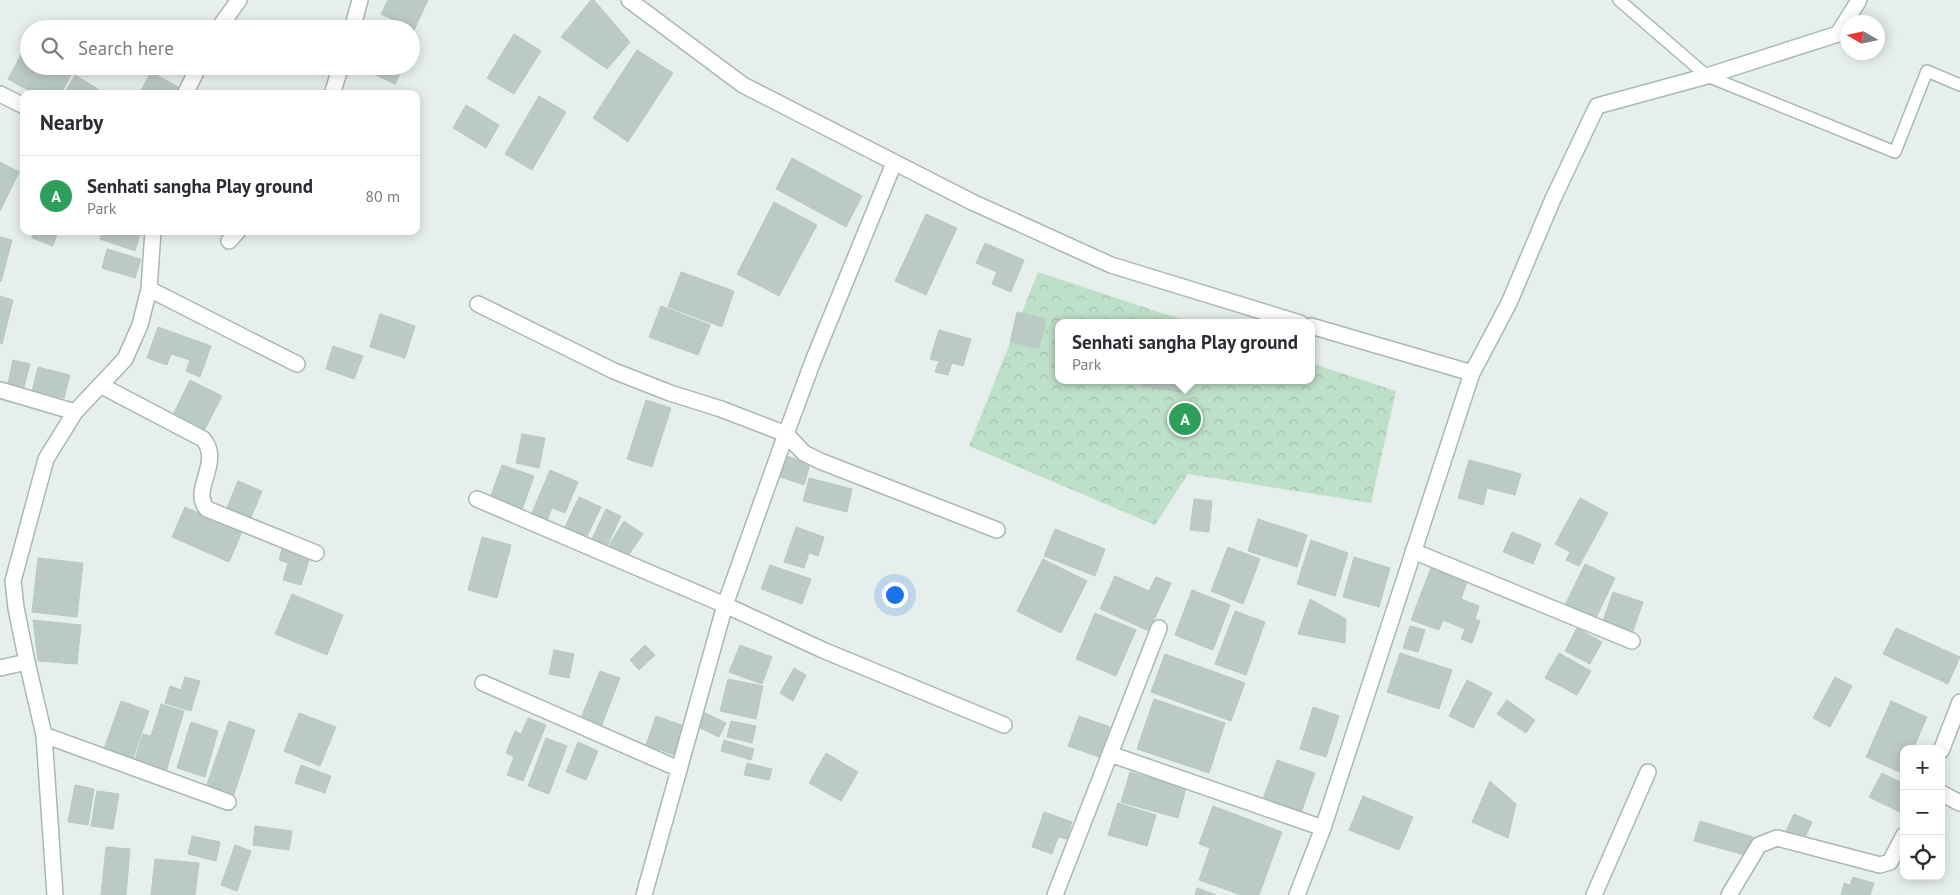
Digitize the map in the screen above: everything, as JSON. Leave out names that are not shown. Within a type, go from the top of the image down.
[{"type":"street","points":[[225,20],[239,0]]},
{"type":"street","points":[[354,20],[360,0]]},
{"type":"street","points":[[630,0],[743,85],[972,202],[1111,265],[1287,319]]},
{"type":"street","points":[[1297,895],[1323,828],[1472,374],[1509,303],[1553,199],[1597,106],[1707,76],[1838,34],[1859,0]]},
{"type":"street","points":[[187,90],[194,75]]},
{"type":"street","points":[[333,90],[338,75]]},
{"type":"street","points":[[0,94],[20,104]]},
{"type":"street","points":[[644,895],[725,605],[812,361],[894,163]]},
{"type":"street","points":[[55,895],[44,735],[16,608],[6,579],[46,459],[75,412],[125,359],[140,325],[149,289],[153,235]]},
{"type":"street","points":[[149,289],[297,364]]},
{"type":"street","points":[[478,304],[614,370],[670,393],[721,409],[786,434],[804,453],[820,461],[997,530]]},
{"type":"street","points":[[1315,327],[1472,374]]},
{"type":"street","points":[[100,385],[203,439],[207,444],[211,457],[201,498],[207,509],[316,553]]},
{"type":"street","points":[[0,390],[75,412]]},
{"type":"street","points":[[476,499],[725,605],[825,651],[1004,725]]},
{"type":"street","points":[[1413,551],[1632,641]]},
{"type":"street","points":[[1055,895],[1158,628]]},
{"type":"street","points":[[0,668],[27,662]]},
{"type":"street","points":[[483,683],[679,769]]},
{"type":"street","points":[[1943,745],[1960,702]]},
{"type":"street","points":[[44,735],[228,802]]},
{"type":"street","points":[[1110,754],[1323,828]]},
{"type":"street","points":[[1594,895],[1648,772]]},
{"type":"street","points":[[1945,795],[1960,803]]},
{"type":"street","points":[[1729,895],[1758,845],[1764,841],[1777,838],[1880,865],[1890,862],[1900,843]]},
{"type":"lane","points":[[1619,0],[1707,76],[1896,152],[1927,71],[1960,85]]},
{"type":"green space","points":[[1038,272],[1180,319],[1055,319],[1055,384],[1315,384],[1315,364],[1396,391],[1371,503],[1188,474],[1155,525],[969,446]]},
{"type":"building","points":[[388,0],[428,0],[419,20],[393,20],[381,14]]},
{"type":"building","points":[[591,0],[594,0],[630,42],[607,69],[561,37]]},
{"type":"building","points":[[514,34],[541,51],[514,94],[487,78]]},
{"type":"building","points":[[637,50],[673,73],[628,142],[593,118]]},
{"type":"building","points":[[20,57],[20,75],[71,75],[63,90],[28,90],[8,79]]},
{"type":"building","points":[[75,75],[99,90],[66,90]]},
{"type":"building","points":[[149,75],[156,75],[182,89],[181,90],[141,90]]},
{"type":"building","points":[[376,75],[400,75],[395,84]]},
{"type":"building","points":[[539,96],[566,112],[532,170],[505,154]]},
{"type":"building","points":[[466,105],[499,125],[486,148],[453,128]]},
{"type":"building","points":[[792,158],[862,196],[846,227],[776,189]]},
{"type":"building","points":[[0,162],[19,172],[0,211]]},
{"type":"building","points":[[774,202],[817,225],[779,296],[737,274]]},
{"type":"building","points":[[926,214],[957,228],[926,295],[895,281]]},
{"type":"building","points":[[33,235],[57,235],[53,246],[32,238]]},
{"type":"building","points":[[102,235],[140,235],[135,251],[100,239]]},
{"type":"building","points":[[0,237],[12,240],[1,282],[0,281]]},
{"type":"building","points":[[985,243],[1024,260],[1011,292],[992,284],[997,272],[976,263]]},
{"type":"building","points":[[107,249],[141,259],[135,278],[102,268]]},
{"type":"building","points":[[681,272],[734,291],[722,327],[668,307]]},
{"type":"building","points":[[0,296],[13,300],[2,344],[0,343]]},
{"type":"building","points":[[661,306],[710,325],[698,355],[649,337]]},
{"type":"building","points":[[1017,312],[1046,319],[1039,348],[1010,342]]},
{"type":"building","points":[[380,314],[415,326],[405,358],[370,347]]},
{"type":"building","points":[[158,327],[211,346],[200,377],[186,371],[190,360],[171,354],[167,365],[147,358]]},
{"type":"building","points":[[939,330],[971,339],[963,366],[952,363],[948,375],[935,372],[939,361],[930,359]]},
{"type":"building","points":[[333,346],[363,356],[354,379],[326,369]]},
{"type":"building","points":[[13,360],[30,364],[24,387],[8,383]]},
{"type":"building","points":[[38,367],[70,375],[64,398],[32,391]]},
{"type":"building","points":[[190,380],[222,396],[204,431],[173,415]]},
{"type":"building","points":[[1142,384],[1181,384],[1180,392],[1142,386]]},
{"type":"building","points":[[646,400],[671,408],[652,467],[627,459]]},
{"type":"building","points":[[522,434],[545,438],[539,468],[516,463]]},
{"type":"building","points":[[781,454],[810,464],[804,485],[774,475]]},
{"type":"building","points":[[1469,460],[1521,474],[1515,495],[1487,488],[1483,505],[1458,498]]},
{"type":"building","points":[[502,465],[534,476],[522,510],[490,498]]},
{"type":"building","points":[[550,470],[578,482],[565,513],[552,508],[547,521],[531,515]]},
{"type":"building","points":[[809,478],[852,489],[847,512],[803,501]]},
{"type":"building","points":[[238,481],[262,491],[250,520],[226,510]]},
{"type":"building","points":[[579,497],[601,507],[587,536],[565,527]]},
{"type":"building","points":[[1580,498],[1608,513],[1579,566],[1566,560],[1570,552],[1555,544]]},
{"type":"building","points":[[1194,499],[1212,501],[1209,532],[1190,530]]},
{"type":"building","points":[[185,507],[242,532],[229,562],[172,537]]},
{"type":"building","points":[[606,509],[621,516],[607,546],[592,539]]},
{"type":"building","points":[[1258,519],[1307,535],[1297,567],[1248,551]]},
{"type":"building","points":[[624,521],[643,534],[627,557],[609,545]]},
{"type":"building","points":[[796,527],[824,537],[818,556],[809,553],[804,568],[784,562]]},
{"type":"building","points":[[1055,529],[1105,549],[1095,576],[1044,556]]},
{"type":"building","points":[[1512,532],[1541,544],[1533,564],[1503,552]]},
{"type":"building","points":[[482,537],[511,545],[497,598],[468,590]]},
{"type":"building","points":[[1311,540],[1348,553],[1335,596],[1297,584]]},
{"type":"building","points":[[1228,547],[1260,559],[1243,604],[1211,591]]},
{"type":"building","points":[[282,549],[310,557],[301,585],[283,580],[288,563],[279,560]]},
{"type":"building","points":[[1354,557],[1390,568],[1379,607],[1343,597]]},
{"type":"building","points":[[38,558],[83,563],[77,617],[32,612]]},
{"type":"building","points":[[1043,559],[1087,581],[1061,633],[1017,611]]},
{"type":"building","points":[[1585,564],[1615,578],[1594,622],[1564,607]]},
{"type":"building","points":[[770,565],[811,579],[802,604],[761,589]]},
{"type":"building","points":[[1432,565],[1468,579],[1461,599],[1479,606],[1475,619],[1480,621],[1472,643],[1461,639],[1465,629],[1443,620],[1439,630],[1411,620]]},
{"type":"building","points":[[1115,576],[1149,591],[1156,577],[1171,583],[1149,631],[1100,609]]},
{"type":"building","points":[[1192,590],[1230,605],[1213,650],[1175,635]]},
{"type":"building","points":[[1613,592],[1643,602],[1632,634],[1602,624]]},
{"type":"building","points":[[292,594],[343,615],[327,655],[275,634]]},
{"type":"building","points":[[1310,599],[1346,619],[1345,643],[1298,634]]},
{"type":"building","points":[[1235,611],[1265,622],[1246,675],[1215,664]]},
{"type":"building","points":[[1095,613],[1136,630],[1116,676],[1076,659]]},
{"type":"building","points":[[33,620],[81,625],[77,664],[38,661]]},
{"type":"building","points":[[1410,626],[1425,630],[1418,652],[1403,648]]},
{"type":"building","points":[[1577,628],[1602,642],[1590,664],[1565,651]]},
{"type":"building","points":[[1896,628],[1960,657],[1948,684],[1883,654]]},
{"type":"building","points":[[645,645],[655,655],[639,670],[630,660]]},
{"type":"building","points":[[740,645],[772,657],[762,684],[729,672]]},
{"type":"building","points":[[554,650],[574,654],[569,678],[549,674]]},
{"type":"building","points":[[1400,653],[1452,670],[1439,709],[1387,692]]},
{"type":"building","points":[[1559,653],[1591,671],[1577,695],[1545,678]]},
{"type":"building","points":[[1165,654],[1245,683],[1231,721],[1151,692]]},
{"type":"building","points":[[794,668],[806,675],[793,701],[780,693]]},
{"type":"building","points":[[600,671],[620,678],[601,727],[581,718]]},
{"type":"building","points":[[185,677],[200,681],[191,711],[165,703],[170,686],[181,690]]},
{"type":"building","points":[[1835,677],[1852,686],[1830,727],[1813,718]]},
{"type":"building","points":[[728,679],[763,686],[756,719],[720,711]]},
{"type":"building","points":[[1467,680],[1492,693],[1473,728],[1449,716]]},
{"type":"building","points":[[1154,699],[1225,723],[1209,773],[1137,749]]},
{"type":"building","points":[[1507,700],[1535,720],[1526,733],[1497,714]]},
{"type":"building","points":[[121,701],[149,711],[133,759],[104,749]]},
{"type":"building","points":[[1891,701],[1927,717],[1915,745],[1900,745],[1900,772],[1866,757]]},
{"type":"building","points":[[161,704],[184,711],[166,772],[134,762],[143,734],[151,736]]},
{"type":"building","points":[[1313,707],[1339,716],[1326,757],[1300,749]]},
{"type":"building","points":[[703,712],[726,723],[719,737],[696,726]]},
{"type":"building","points":[[299,713],[336,727],[320,766],[284,751]]},
{"type":"building","points":[[656,716],[687,727],[677,756],[646,745]]},
{"type":"building","points":[[1079,716],[1110,727],[1099,757],[1068,746]]},
{"type":"building","points":[[528,718],[546,725],[523,781],[507,775],[514,757],[506,753],[515,731],[521,734]]},
{"type":"building","points":[[229,721],[255,730],[233,797],[206,787]]},
{"type":"building","points":[[731,721],[756,726],[752,743],[727,737]]},
{"type":"building","points":[[191,722],[218,731],[205,777],[177,768]]},
{"type":"building","points":[[546,738],[567,746],[549,794],[528,786]]},
{"type":"building","points":[[724,740],[754,749],[751,760],[721,751]]},
{"type":"building","points":[[578,742],[598,751],[586,780],[566,772]]},
{"type":"building","points":[[826,753],[858,772],[841,801],[809,783]]},
{"type":"building","points":[[1277,760],[1315,773],[1301,813],[1263,799]]},
{"type":"building","points":[[747,763],[772,769],[769,780],[744,775]]},
{"type":"building","points":[[301,765],[331,776],[325,793],[295,783]]},
{"type":"building","points":[[1130,772],[1186,788],[1178,818],[1121,802]]},
{"type":"building","points":[[1882,773],[1900,782],[1900,812],[1869,797]]},
{"type":"building","points":[[1490,781],[1516,804],[1508,838],[1472,822]]},
{"type":"building","points":[[75,785],[94,789],[88,825],[68,822]]},
{"type":"building","points":[[97,791],[119,794],[113,829],[91,826]]},
{"type":"building","points":[[1363,796],[1413,817],[1399,850],[1349,830]]},
{"type":"building","points":[[1118,803],[1156,815],[1147,846],[1108,835]]},
{"type":"building","points":[[1213,806],[1282,832],[1259,895],[1241,895],[1199,880],[1210,848],[1199,844]]},
{"type":"building","points":[[1044,812],[1072,822],[1067,839],[1058,837],[1052,854],[1032,847]]},
{"type":"building","points":[[1794,814],[1812,822],[1803,842],[1785,833]]},
{"type":"building","points":[[1700,821],[1753,837],[1748,856],[1694,841]]},
{"type":"building","points":[[255,826],[292,831],[289,850],[253,845]]},
{"type":"building","points":[[192,836],[220,842],[216,861],[188,854]]},
{"type":"building","points":[[235,845],[251,851],[237,891],[221,885]]},
{"type":"building","points":[[106,847],[130,849],[126,895],[101,895]]},
{"type":"building","points":[[155,859],[199,863],[195,895],[151,895]]},
{"type":"building","points":[[1853,877],[1874,883],[1870,895],[1841,895],[1844,883],[1850,885]]},
{"type":"building","points":[[1197,888],[1216,895],[1195,895]]},
{"type":"place","name":"Senhati sangha Play ground","points":[[1185,419]]}]
